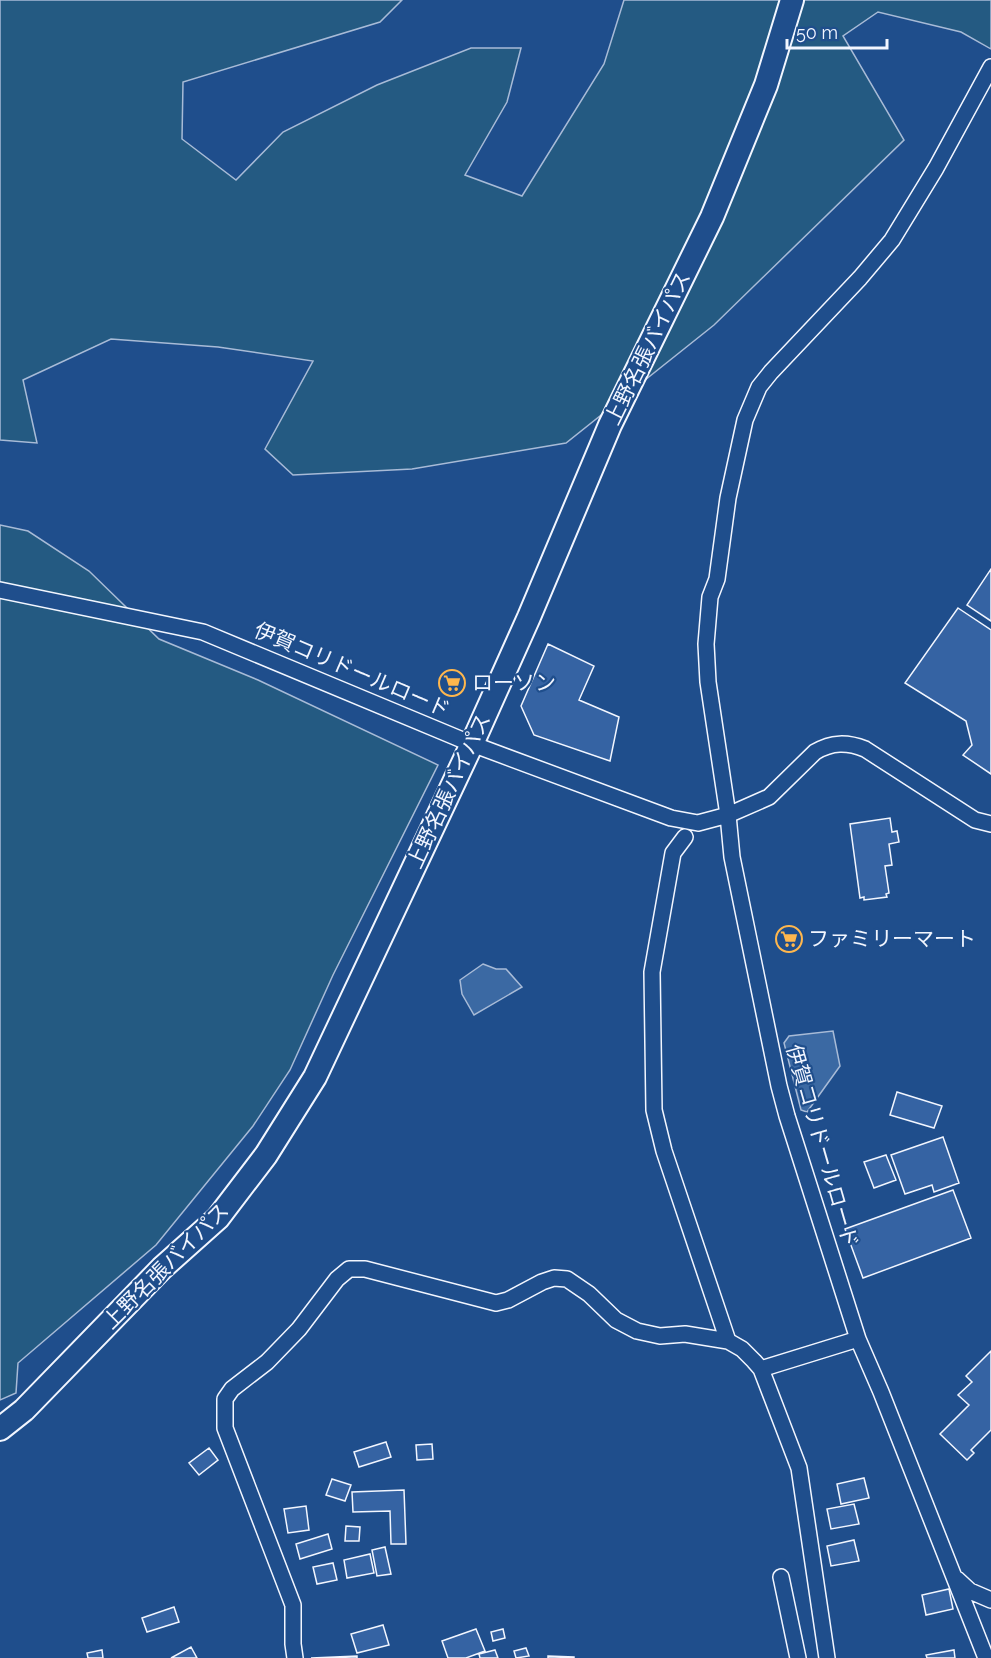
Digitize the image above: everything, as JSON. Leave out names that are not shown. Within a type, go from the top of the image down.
[{"type":"highway","name":"上野名張バイパス","points":[[0,1430],[24,1410],[162,1268],[218,1218],[266,1155],[315,1077],[472,744],[529,617],[610,425],[712,217],[766,85],[792,0]]},
{"type":"street","points":[[991,67],[936,168],[892,240],[866,272],[759,387],[745,420],[728,498],[717,579],[710,597],[706,644],[708,682],[728,815],[769,797],[815,752],[824,747],[844,743],[865,749],[975,820],[991,824]]},
{"type":"street","name":"伊賀コリドールロード","points":[[0,590],[203,632],[472,744],[671,819],[698,823],[728,815],[732,857],[779,1086],[844,1302],[986,1658]]},
{"type":"street","points":[[685,837],[673,853],[652,972],[654,1110],[664,1150],[728,1341]]},
{"type":"street","points":[[295,1658],[293,1605],[225,1428],[225,1399],[232,1389],[267,1362],[299,1329],[337,1279],[349,1269],[365,1269],[496,1303],[508,1300],[542,1282],[554,1278],[567,1279],[589,1294],[616,1320],[637,1331],[660,1336],[685,1334],[728,1341],[742,1349],[761,1369],[799,1468],[827,1658]]},
{"type":"street","points":[[761,1369],[858,1340]]},
{"type":"street","points":[[953,1575],[970,1591],[991,1600]]},
{"type":"street","points":[[781,1577],[798,1658]]},
{"type":"street","points":[[980,1642],[991,1631]]},
{"type":"shaded area","points":[[0,0],[402,0],[380,22],[183,82],[182,139],[236,180],[283,132],[377,85],[471,48],[521,48],[507,102],[465,175],[522,196],[604,64],[624,0],[991,0],[991,49],[961,32],[878,12],[843,36],[904,140],[714,325],[566,443],[412,469],[293,475],[265,449],[313,361],[218,347],[111,339],[23,380],[37,443],[0,440]]},
{"type":"shaded area","points":[[0,525],[28,531],[89,571],[159,639],[258,680],[438,765],[333,975],[290,1070],[253,1126],[156,1245],[18,1363],[16,1393],[0,1400]]},
{"type":"shaded area","points":[[483,964],[496,969],[506,969],[522,987],[474,1015],[462,994],[460,980]]},
{"type":"shaded area","points":[[833,1031],[840,1066],[807,1112],[801,1110],[784,1043],[789,1036]]},
{"type":"building","points":[[991,569],[991,621],[967,605]]},
{"type":"building","points":[[958,608],[991,630],[991,774],[963,755],[972,745],[966,721],[905,683]]},
{"type":"building","points":[[548,644],[594,666],[579,700],[619,717],[610,761],[534,735],[521,706]]},
{"type":"building","points":[[890,818],[892,832],[897,831],[899,842],[889,844],[892,865],[885,866],[889,893],[886,894],[887,897],[864,900],[864,897],[860,898],[850,824]]},
{"type":"building","points":[[897,1092],[942,1106],[934,1128],[890,1115]]},
{"type":"building","points":[[943,1137],[959,1183],[934,1192],[932,1185],[905,1194],[891,1155]]},
{"type":"building","points":[[886,1155],[896,1180],[874,1188],[864,1162]]},
{"type":"building","points":[[953,1190],[971,1238],[863,1278],[845,1229]]},
{"type":"building","points":[[991,1351],[991,1430],[971,1450],[974,1453],[967,1460],[940,1434],[969,1405],[958,1395],[972,1382],[966,1376]]},
{"type":"building","points":[[386,1442],[391,1457],[359,1467],[354,1452]]},
{"type":"building","points":[[432,1444],[433,1459],[417,1460],[416,1445]]},
{"type":"building","points":[[209,1448],[218,1460],[199,1475],[189,1463]]},
{"type":"building","points":[[864,1478],[869,1498],[841,1504],[837,1484]]},
{"type":"building","points":[[332,1479],[351,1485],[345,1501],[326,1495]]},
{"type":"building","points":[[404,1490],[406,1544],[391,1544],[390,1511],[353,1512],[352,1492]]},
{"type":"building","points":[[854,1504],[859,1524],[831,1529],[827,1509]]},
{"type":"building","points":[[306,1506],[309,1530],[288,1533],[284,1509]]},
{"type":"building","points":[[346,1526],[360,1527],[359,1541],[345,1541]]},
{"type":"building","points":[[328,1534],[332,1549],[300,1559],[296,1544]]},
{"type":"building","points":[[854,1540],[859,1561],[831,1566],[827,1546]]},
{"type":"building","points":[[385,1547],[391,1574],[377,1576],[372,1550]]},
{"type":"building","points":[[370,1554],[374,1573],[347,1578],[344,1560]]},
{"type":"building","points":[[333,1563],[337,1580],[317,1584],[313,1567]]},
{"type":"building","points":[[949,1589],[953,1609],[926,1615],[922,1595]]},
{"type":"building","points":[[174,1607],[179,1622],[147,1632],[142,1618]]},
{"type":"building","points":[[383,1625],[389,1645],[357,1653],[351,1634]]},
{"type":"building","points":[[476,1629],[485,1651],[466,1658],[448,1658],[442,1641]]},
{"type":"building","points":[[503,1629],[505,1638],[493,1641],[491,1632]]},
{"type":"building","points":[[191,1647],[197,1658],[171,1658]]},
{"type":"building","points":[[526,1648],[529,1656],[516,1658],[514,1651]]},
{"type":"building","points":[[102,1650],[103,1658],[88,1658],[87,1653]]},
{"type":"building","points":[[495,1650],[498,1658],[480,1658],[479,1654]]},
{"type":"building","points":[[954,1650],[955,1658],[927,1658],[926,1655]]},
{"type":"building","points":[[357,1656],[357,1658],[311,1658]]},
{"type":"building","points":[[548,1656],[574,1657],[574,1658],[548,1658]]},
{"type":"place","name":"ローソン","points":[[452,683]]},
{"type":"place","name":"ファミリーマート","points":[[789,939]]}]
